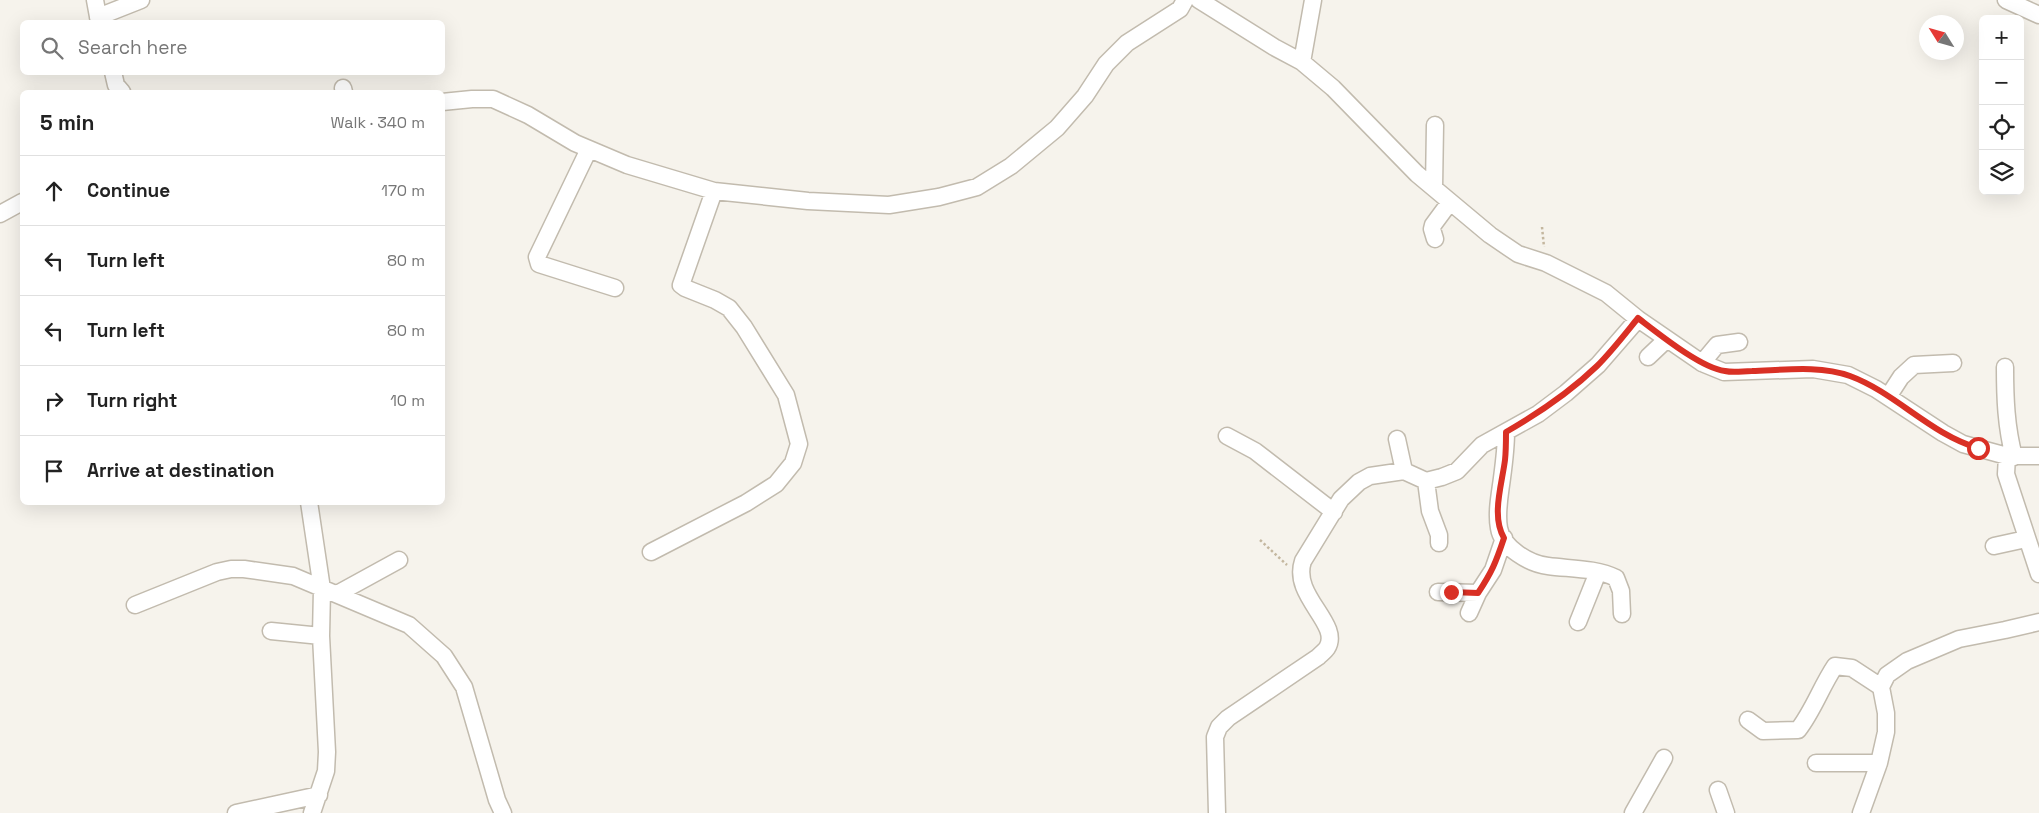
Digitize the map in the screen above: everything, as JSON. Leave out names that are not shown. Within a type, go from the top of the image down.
[{"type":"street","points":[[95,0],[99,20],[141,0]]},
{"type":"street","points":[[445,102],[493,99],[528,115],[575,143],[627,165],[714,191],[808,201],[889,205],[939,197],[977,187],[1011,166],[1057,128],[1085,96],[1106,64],[1127,43],[1180,9],[1185,0]]},
{"type":"street","points":[[1199,0],[1274,48],[1302,62],[1333,88],[1416,174],[1490,235],[1518,254],[1553,266],[1606,292],[1638,318],[1702,363],[1724,372],[1813,369],[1848,375],[1888,396],[1942,433],[1956,440],[2010,456],[2039,456]]},
{"type":"street","points":[[1302,62],[1313,0]]},
{"type":"street","points":[[2006,0],[2039,15]]},
{"type":"street","points":[[114,75],[116,85],[120,90]]},
{"type":"street","points":[[1434,188],[1435,125]]},
{"type":"street","points":[[590,149],[537,259],[539,264],[615,288]]},
{"type":"street","points":[[651,552],[746,503],[776,484],[794,463],[799,444],[786,395],[730,308],[681,285],[714,191]]},
{"type":"street","points":[[1435,239],[1432,229],[1433,225],[1450,202]]},
{"type":"street","points":[[0,214],[20,203]]},
{"type":"street","points":[[1217,813],[1215,737],[1219,727],[1228,718],[1318,657],[1327,648],[1330,640],[1329,631],[1305,590],[1300,570],[1303,560],[1341,499],[1360,482],[1370,476],[1404,471],[1426,481],[1457,471],[1482,445],[1538,414],[1566,393],[1598,365],[1638,318]]},
{"type":"street","points":[[1648,357],[1667,339]]},
{"type":"street","points":[[1702,363],[1717,345],[1739,342]]},
{"type":"street","points":[[1888,396],[1914,365],[1953,363]]},
{"type":"street","points":[[2005,367],[2005,398],[2010,456],[2006,474],[2039,574]]},
{"type":"street","points":[[1506,432],[1498,512],[1499,530],[1504,538],[1519,556],[1539,565],[1606,573],[1616,578],[1621,591],[1622,614]]},
{"type":"street","points":[[1227,436],[1255,451],[1334,512]]},
{"type":"street","points":[[1397,439],[1404,471]]},
{"type":"street","points":[[1426,481],[1430,511],[1439,534],[1439,543]]},
{"type":"street","points":[[310,505],[330,591],[321,636],[327,752],[326,771],[312,813]]},
{"type":"street","points":[[1470,613],[1478,593],[1493,570],[1504,538]]},
{"type":"street","points":[[1994,546],[2026,539]]},
{"type":"street","points":[[330,591],[399,560]]},
{"type":"street","points":[[136,606],[217,572],[231,569],[293,576],[409,624],[444,656],[464,687],[497,800],[503,813]]},
{"type":"street","points":[[1578,622],[1598,572]]},
{"type":"street","points":[[1438,592],[1478,593]]},
{"type":"street","points":[[1862,813],[1879,764],[1886,732],[1886,713],[1881,687],[1888,675],[1907,661],[1929,650],[1959,639],[2039,622]]},
{"type":"street","points":[[271,631],[321,636]]},
{"type":"street","points":[[1748,720],[1759,730],[1763,731],[1798,730],[1810,716],[1825,680],[1835,666],[1852,668],[1881,687]]},
{"type":"street","points":[[1633,813],[1664,758]]},
{"type":"street","points":[[1816,763],[1879,764]]},
{"type":"street","points":[[1718,790],[1726,813]]},
{"type":"street","points":[[236,813],[319,795]]},
{"type":"path","points":[[1260,540],[1287,566],[1300,570]]},
{"type":"route","points":[[1451,592],[1478,593],[1493,570],[1498,558],[1504,538],[1499,530],[1498,512],[1506,432],[1538,414],[1566,393],[1598,365],[1638,318],[1702,363],[1724,372],[1813,369],[1848,375],[1888,396],[1942,433],[1963,444],[1978,448]]}]
